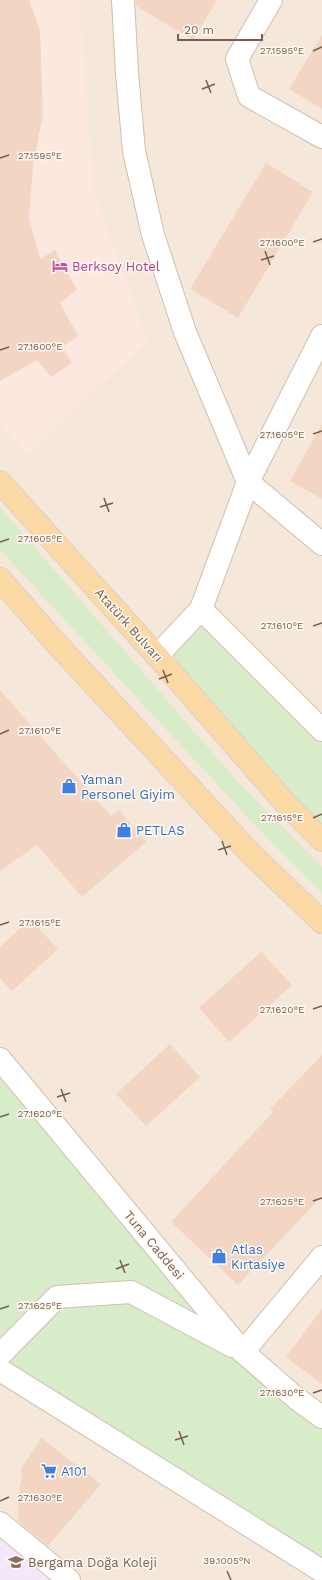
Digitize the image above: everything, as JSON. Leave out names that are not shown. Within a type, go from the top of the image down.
[{"type":"main road","name":"Atatürk Bulvarı","points":[[0,482],[157,656],[286,804],[322,840]]},
{"type":"main road","points":[[0,579],[55,642],[251,854],[322,922]]},
{"type":"street","points":[[123,0],[127,73],[134,151],[153,235],[185,332],[248,482],[322,544]]},
{"type":"street","points":[[271,0],[237,59],[249,96],[322,137]]},
{"type":"street","points":[[157,656],[201,609],[248,482],[322,336]]},
{"type":"street","points":[[201,609],[322,730]]},
{"type":"street","name":"Tuna Caddesi","points":[[0,1059],[243,1352],[296,1398],[322,1417]]},
{"type":"street","points":[[0,1355],[57,1297],[131,1292],[243,1352],[322,1257]]},
{"type":"street","points":[[0,1370],[322,1571]]},
{"type":"street","points":[[0,1524],[69,1580]]},
{"type":"shaded area","points":[[0,0],[322,0],[322,1580],[0,1580]]},
{"type":"shaded area","name":"Berksoy Hotel","points":[[0,0],[79,0],[94,190],[147,342],[28,454],[0,423]]},
{"type":"shaded area","name":"Bergama Doğa Koleji","points":[[4,1539],[52,1580],[0,1580],[0,1544]]},
{"type":"green space","points":[[0,507],[237,781],[322,867],[322,893],[267,838],[0,550]]},
{"type":"green space","points":[[201,609],[322,730],[322,840],[157,656]]},
{"type":"green space","points":[[0,1059],[243,1352],[322,1417],[322,1571],[0,1370]]},
{"type":"building","name":"Berksoy Hotel","points":[[0,0],[29,0],[40,30],[43,115],[33,165],[29,218],[40,259],[55,250],[77,290],[60,303],[78,336],[62,347],[72,363],[51,377],[37,360],[0,381]]},
{"type":"building","points":[[136,0],[217,0],[193,40],[136,6]]},
{"type":"building","points":[[322,35],[322,109],[289,89]]},
{"type":"building","points":[[266,163],[313,192],[238,318],[190,289]]},
{"type":"building","points":[[322,424],[322,499],[290,481]]},
{"type":"building","points":[[0,690],[111,816],[119,810],[146,842],[82,897],[37,845],[0,871]]},
{"type":"building","points":[[30,919],[58,949],[12,991],[0,978],[0,947]]},
{"type":"building","points":[[261,952],[292,985],[229,1042],[199,1008]]},
{"type":"building","points":[[170,1044],[200,1077],[146,1126],[116,1094]]},
{"type":"building","points":[[322,1055],[322,1196],[238,1285],[171,1222],[273,1112],[270,1109]]},
{"type":"building","points":[[322,1309],[322,1384],[286,1357]]},
{"type":"building","points":[[41,1438],[101,1484],[48,1546],[19,1522],[18,1514],[19,1492],[22,1475],[21,1469]]},
{"type":"place","name":"Berksoy Hotel","points":[[60,266]]},
{"type":"place","name":"Yaman Personel Giyim","points":[[69,786]]},
{"type":"place","name":"PETLAS","points":[[124,830]]},
{"type":"place","name":"Atlas Kırtasiye","points":[[219,1256]]},
{"type":"place","name":"A101","points":[[49,1471]]},
{"type":"place","name":"Bergama Doğa Koleji","points":[[16,1562]]}]
